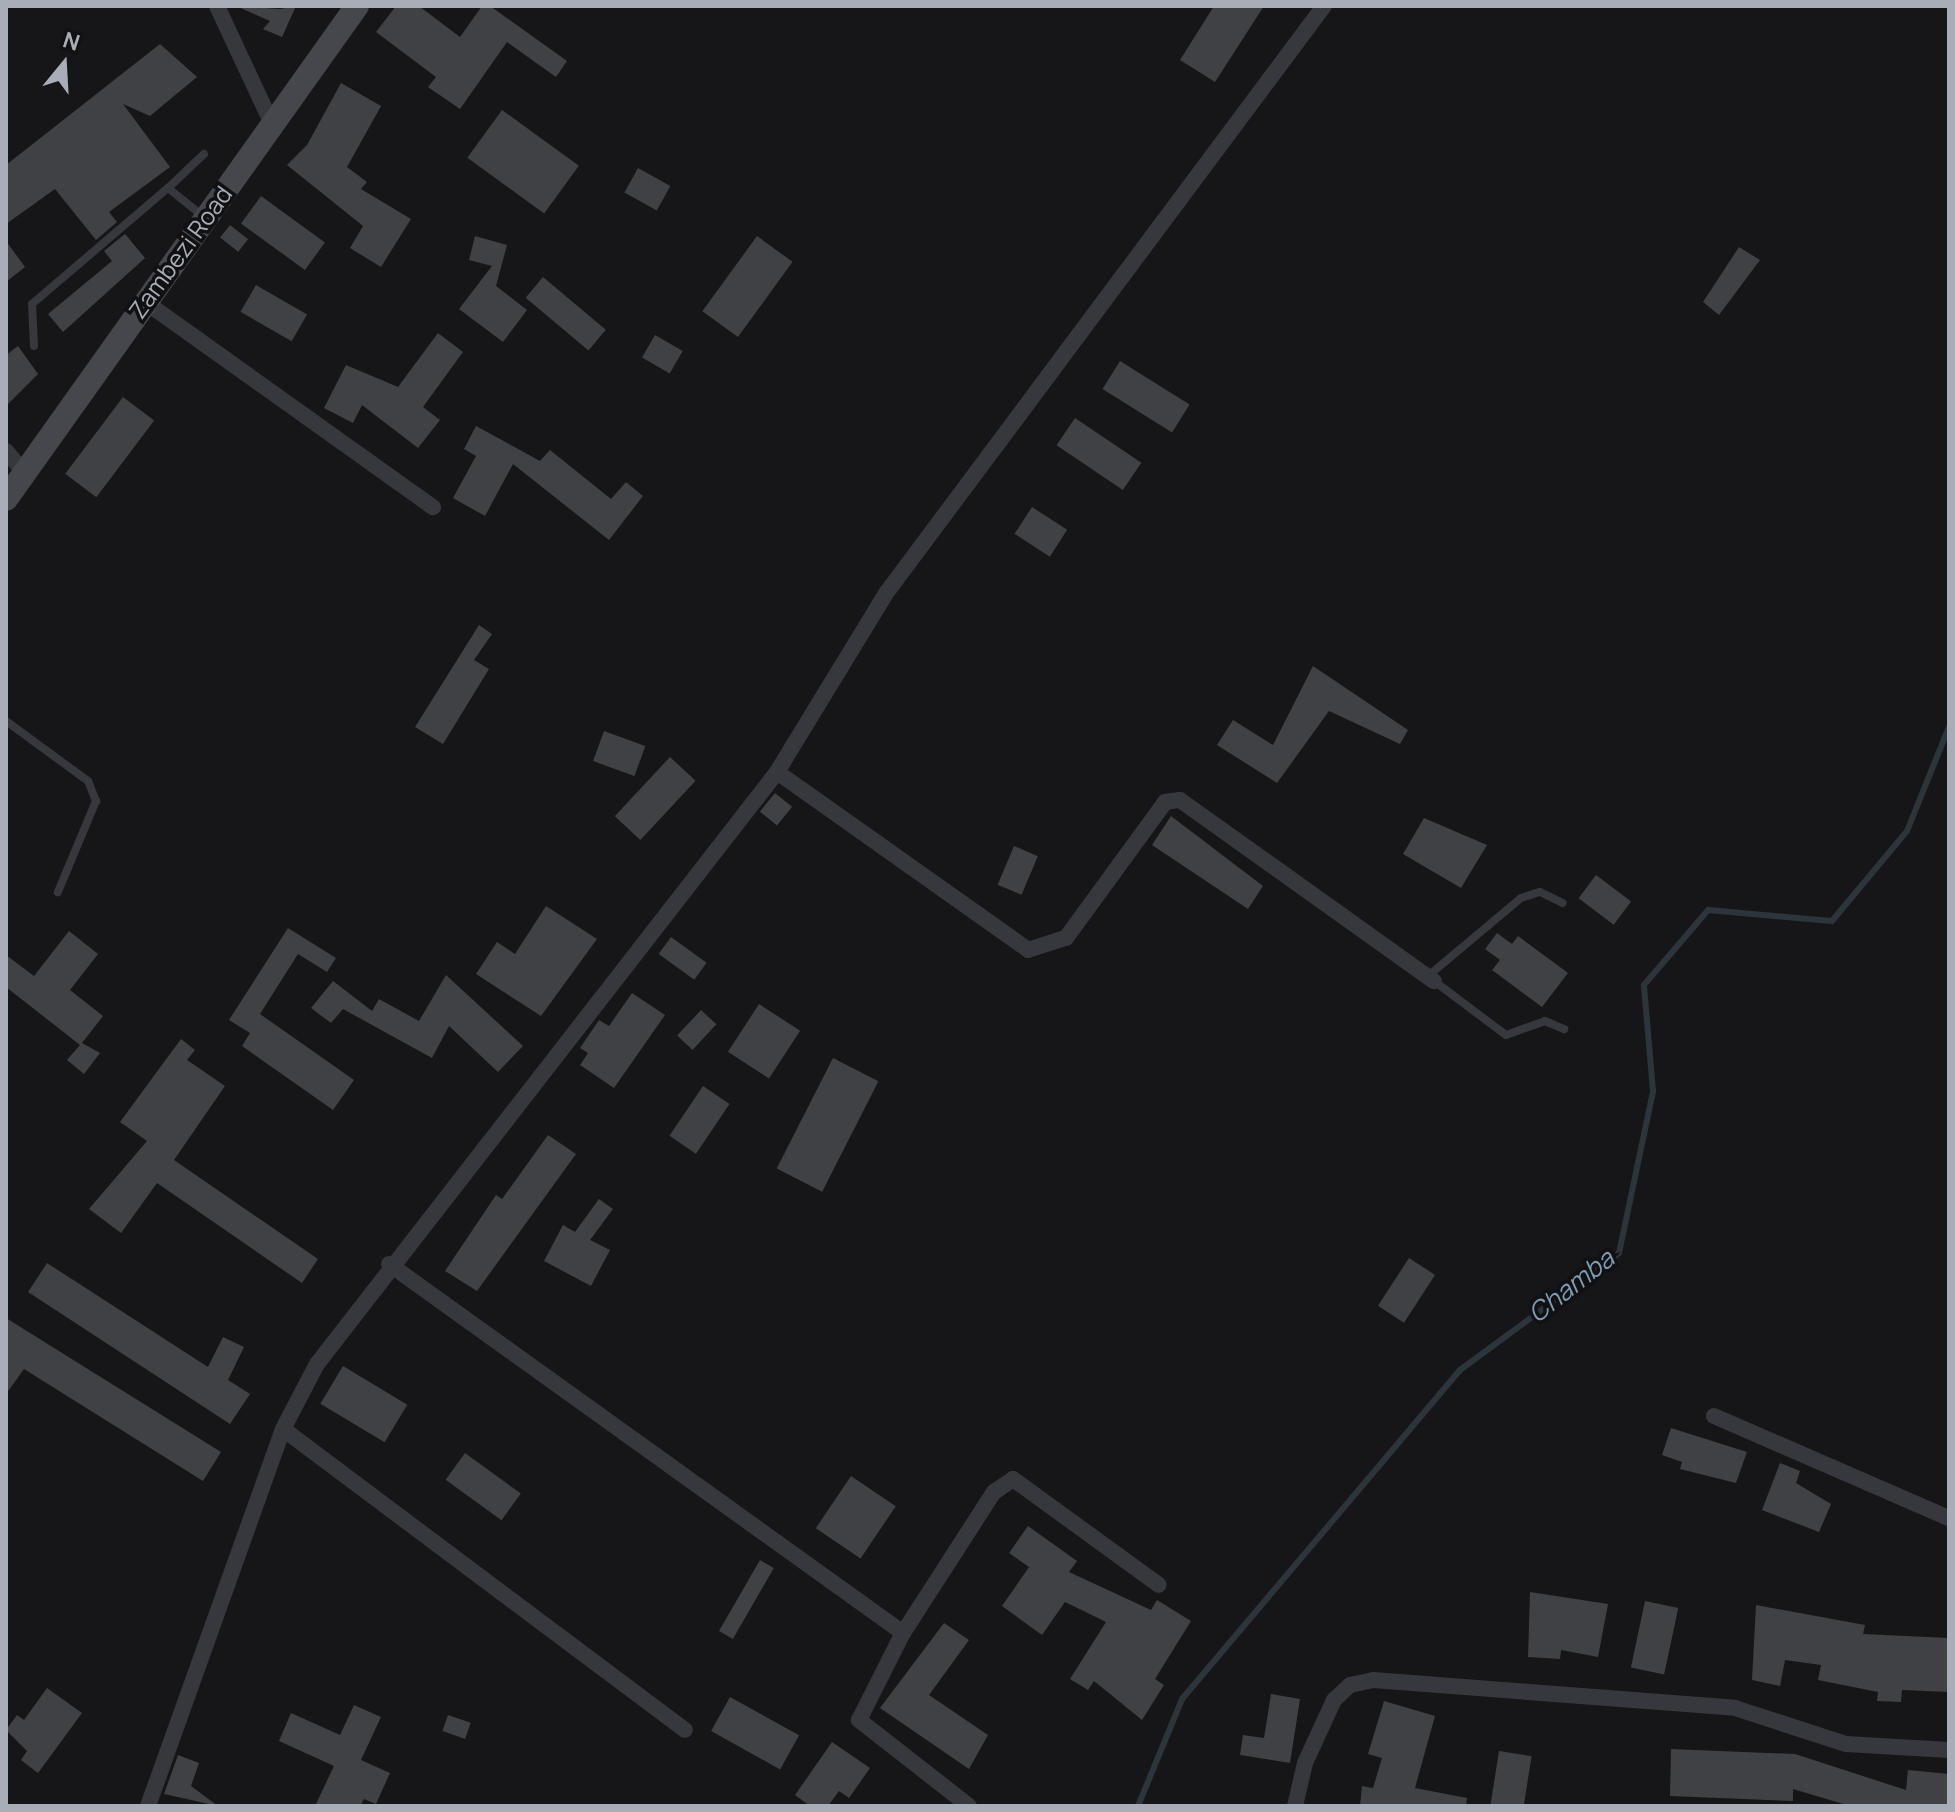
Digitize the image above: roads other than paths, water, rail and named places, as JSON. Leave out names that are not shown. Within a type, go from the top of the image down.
[{"type":"main road","name":"Zambezi Road","points":[[6,499],[144,301],[357,6]]},
{"type":"street","points":[[217,6],[272,124]]},
{"type":"street","points":[[148,1806],[283,1429],[317,1364],[389,1264],[777,772],[887,592],[1324,6]]},
{"type":"street","points":[[144,301],[433,507]]},
{"type":"street","points":[[6,451],[25,474]]},
{"type":"street","points":[[777,772],[1028,950],[1066,938],[1165,802],[1180,800],[1430,979]]},
{"type":"street","points":[[389,1264],[903,1633]]},
{"type":"street","points":[[1714,1416],[1949,1518]]},
{"type":"street","points":[[283,1429],[685,1730]]},
{"type":"street","points":[[969,1806],[862,1728],[859,1720],[903,1633],[1006,1479],[1159,1585]]},
{"type":"street","points":[[1295,1806],[1305,1763],[1334,1700],[1350,1685],[1373,1680],[1735,1708],[1846,1744],[1949,1750]]},
{"type":"lane","points":[[34,346],[32,304],[204,154]]},
{"type":"lane","points":[[168,188],[204,218]]},
{"type":"lane","points":[[6,721],[88,781],[96,801],[58,892]]},
{"type":"lane","points":[[1563,903],[1540,892],[1521,898],[1430,979],[1506,1035],[1545,1021],[1564,1029]]},
{"type":"waterway","name":"Chamba","points":[[1138,1806],[1182,1699],[1460,1370],[1619,1253],[1653,1091],[1644,985],[1708,910],[1832,921],[1907,831],[1949,727]]}]
